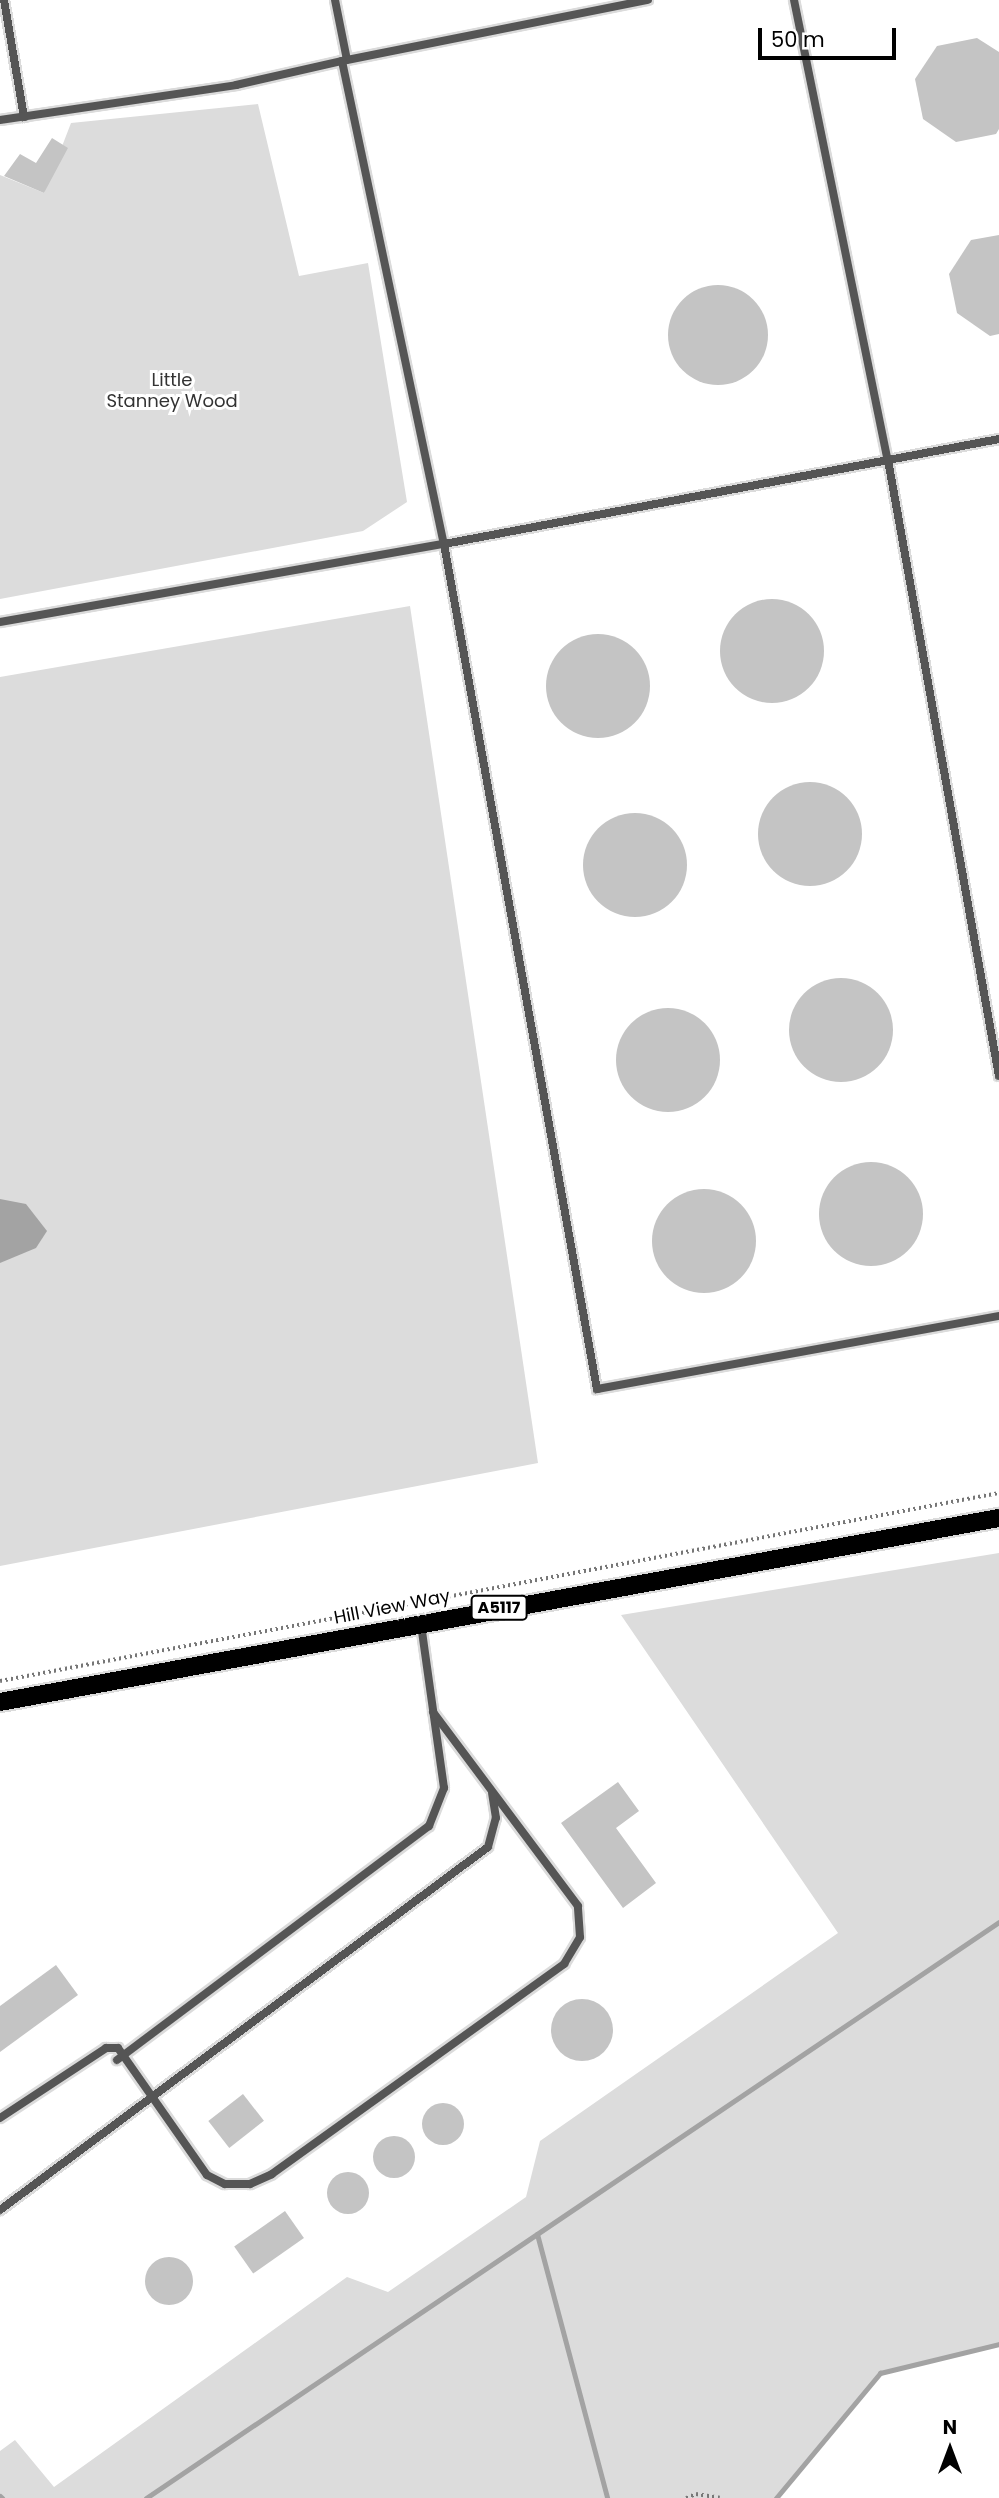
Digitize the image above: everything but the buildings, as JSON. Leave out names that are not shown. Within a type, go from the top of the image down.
[{"type":"main road","name":"Hill View Way","points":[[0,1702],[421,1622],[999,1518]]},
{"type":"lane","points":[[4,0],[23,117]]},
{"type":"lane","points":[[335,0],[344,61],[444,544],[597,1389],[999,1316]]},
{"type":"lane","points":[[0,120],[236,85],[648,0]]},
{"type":"lane","points":[[794,0],[888,460],[999,1076]]},
{"type":"lane","points":[[0,622],[444,544],[999,439]]},
{"type":"lane","points":[[120,2058],[429,1826],[444,1788],[421,1622]]},
{"type":"lane","points":[[0,2118],[106,2048],[118,2048],[120,2058],[206,2175],[225,2184],[250,2184],[272,2174],[564,1964],[580,1937],[578,1906],[433,1712]]},
{"type":"lane","points":[[0,2210],[488,1847],[496,1818],[490,1786]]},
{"type":"path","points":[[0,1681],[999,1493]]},
{"type":"path","points":[[686,2498],[696,2494],[720,2498]]},
{"type":"green space","name":"Little Stanney Wood","points":[[258,104],[299,276],[368,263],[407,502],[363,531],[0,599],[0,175],[44,193],[71,123]]},
{"type":"green space","points":[[410,606],[538,1463],[0,1566],[0,677]]},
{"type":"green space","points":[[999,1553],[999,2344],[880,2373],[776,2498],[0,2498],[0,2451],[15,2440],[54,2487],[347,2277],[388,2292],[526,2197],[540,2141],[838,1933],[621,1615]]},
{"type":"shaded area","points":[[0,1199],[26,1204],[47,1231],[36,1248],[0,1263]]},
{"type":"waterway","points":[[146,2498],[999,1922]]},
{"type":"waterway","points":[[537,2234],[607,2498]]},
{"type":"waterway","points":[[776,2498],[880,2373],[999,2344]]}]
